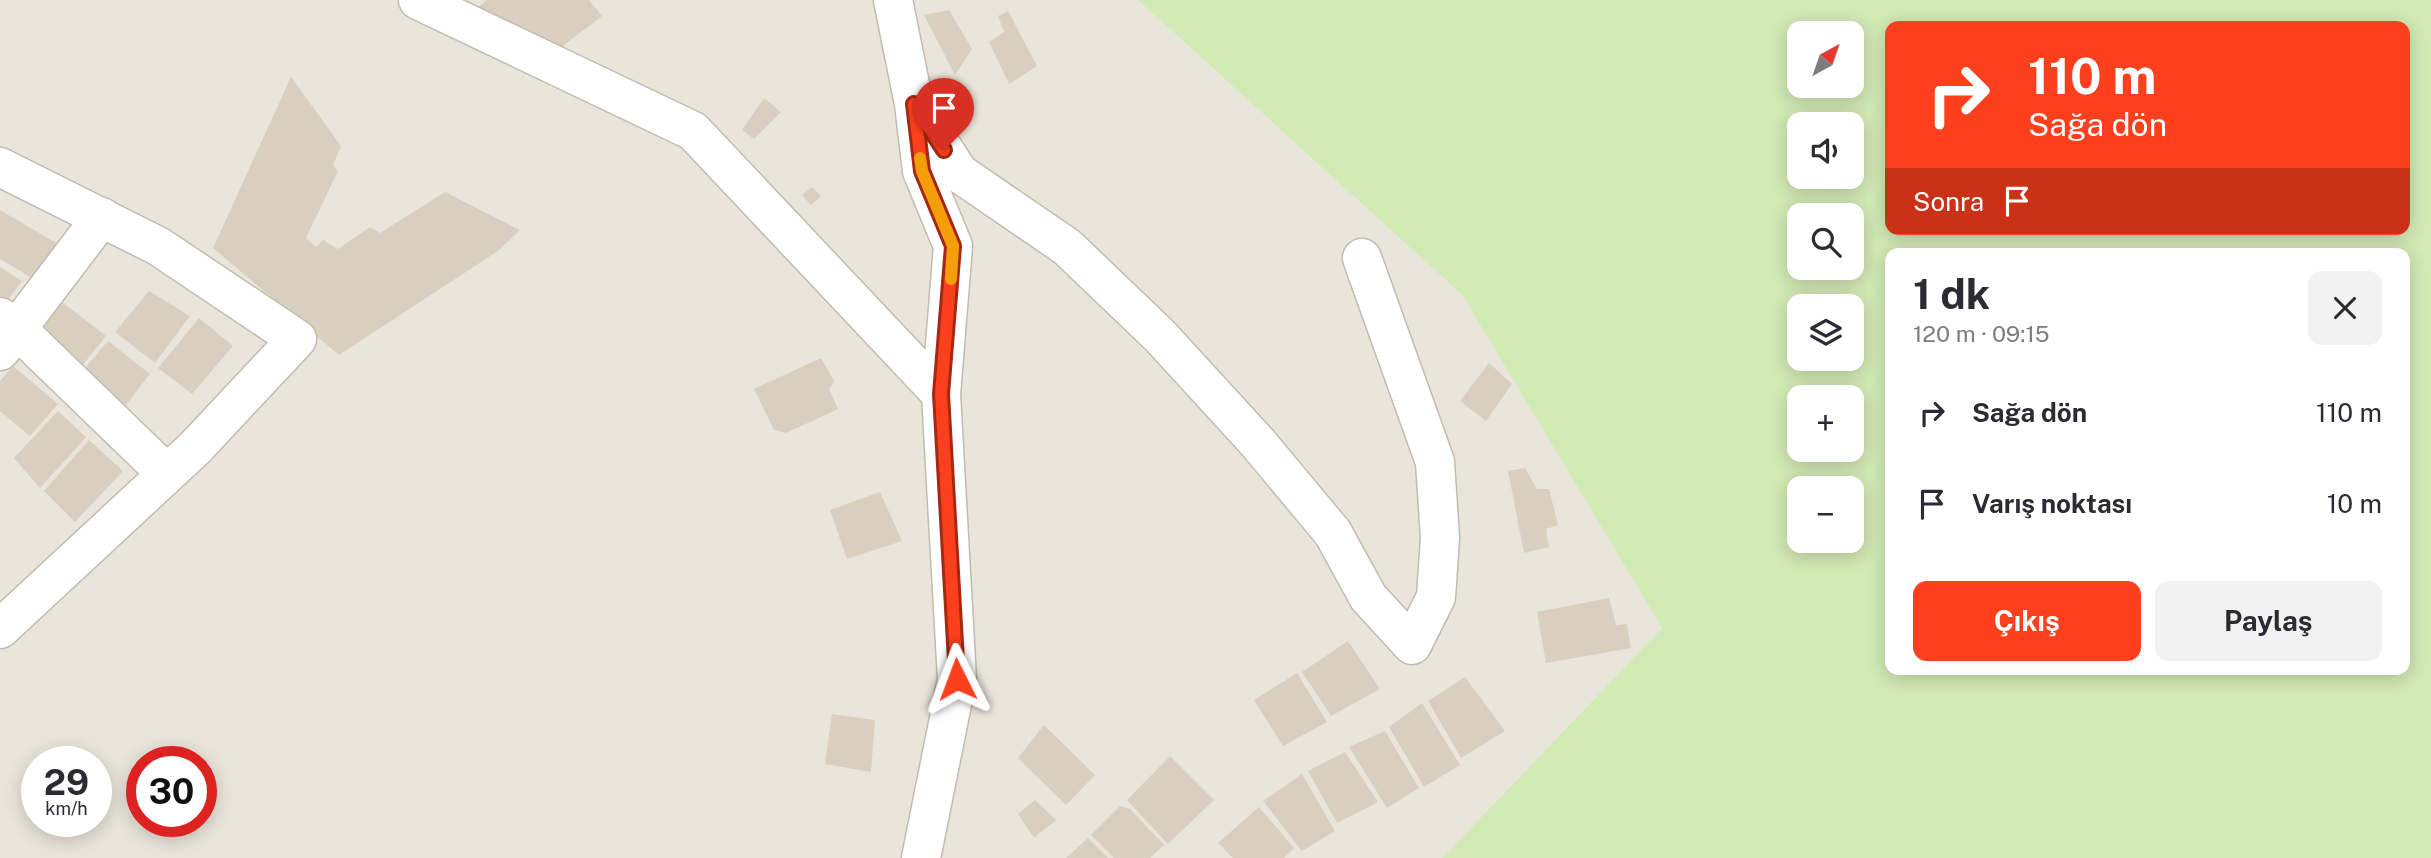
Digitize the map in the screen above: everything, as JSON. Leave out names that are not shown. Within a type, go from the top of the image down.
[{"type":"street","points":[[418,0],[693,131],[941,394]]},
{"type":"street","points":[[893,0],[914,104],[922,171],[953,246],[941,394],[957,679],[921,858]]},
{"type":"street","points":[[914,104],[959,173],[1067,247],[1160,336],[1258,443],[1333,533],[1368,597],[1412,645],[1436,597],[1440,538],[1434,462],[1362,258]]},
{"type":"street","points":[[0,167],[158,246],[297,339],[195,448],[0,629]]},
{"type":"street","points":[[102,217],[6,332],[167,474]]},
{"type":"shaded area","points":[[0,0],[1138,0],[1462,295],[1662,628],[1442,858],[0,858]]},
{"type":"green space","points":[[1138,0],[2431,0],[2431,858],[1442,858],[1662,628],[1462,295]]},
{"type":"building","points":[[487,0],[589,0],[602,16],[546,59],[467,16]]},
{"type":"building","points":[[949,10],[972,49],[955,75],[924,15]]},
{"type":"building","points":[[1008,11],[1037,66],[1009,84],[989,42],[1004,32],[998,16]]},
{"type":"building","points":[[291,77],[341,146],[333,165],[338,171],[306,238],[316,247],[323,240],[338,249],[370,227],[380,233],[445,192],[520,230],[498,251],[339,355],[213,248]]},
{"type":"building","points":[[764,98],[781,112],[754,139],[742,130]]},
{"type":"building","points":[[812,187],[821,196],[811,205],[802,195]]},
{"type":"building","points":[[0,210],[58,244],[32,278],[0,259]]},
{"type":"building","points":[[0,267],[22,281],[3,306],[0,305]]},
{"type":"building","points":[[149,291],[190,316],[155,363],[115,332]]},
{"type":"building","points":[[62,302],[106,336],[77,372],[34,336]]},
{"type":"building","points":[[199,318],[233,346],[192,394],[158,368]]},
{"type":"building","points":[[108,341],[150,374],[122,410],[80,374]]},
{"type":"building","points":[[821,358],[834,381],[829,389],[838,409],[786,433],[774,430],[754,389]]},
{"type":"building","points":[[1489,363],[1512,384],[1486,421],[1460,401]]},
{"type":"building","points":[[13,366],[58,404],[30,436],[0,411],[0,381]]},
{"type":"building","points":[[58,411],[86,437],[40,488],[14,458]]},
{"type":"building","points":[[89,440],[123,471],[75,522],[44,491]]},
{"type":"building","points":[[1525,468],[1537,489],[1549,489],[1558,525],[1546,529],[1549,547],[1524,553],[1508,471]]},
{"type":"building","points":[[880,492],[902,541],[847,559],[830,510]]},
{"type":"building","points":[[1609,598],[1616,625],[1627,624],[1631,648],[1546,663],[1537,612]]},
{"type":"building","points":[[1348,641],[1380,689],[1331,716],[1302,672]]},
{"type":"building","points":[[1297,673],[1327,722],[1283,746],[1254,700]]},
{"type":"building","points":[[1465,677],[1505,731],[1461,758],[1428,701]]},
{"type":"building","points":[[1422,703],[1460,765],[1424,787],[1389,727]]},
{"type":"building","points":[[832,714],[875,720],[871,772],[825,764]]},
{"type":"building","points":[[1044,725],[1095,775],[1066,805],[1018,758]]},
{"type":"building","points":[[1385,731],[1419,788],[1387,808],[1349,747]]},
{"type":"building","points":[[1345,752],[1378,802],[1337,823],[1308,771]]},
{"type":"building","points":[[1170,756],[1214,800],[1168,844],[1127,800]]},
{"type":"building","points":[[1302,774],[1335,831],[1302,851],[1263,801]]},
{"type":"building","points":[[1035,800],[1056,820],[1034,838],[1018,814]]},
{"type":"building","points":[[1120,806],[1130,809],[1164,845],[1150,858],[1114,858],[1091,835]]},
{"type":"building","points":[[1259,807],[1294,848],[1284,858],[1233,858],[1218,843]]},
{"type":"building","points":[[1088,838],[1108,858],[1066,858]]},
{"type":"slow traffic","points":[[920,158],[922,171],[953,246],[951,279]]},
{"type":"route","points":[[944,150],[914,104],[922,171],[953,246],[941,394],[957,679]]}]
